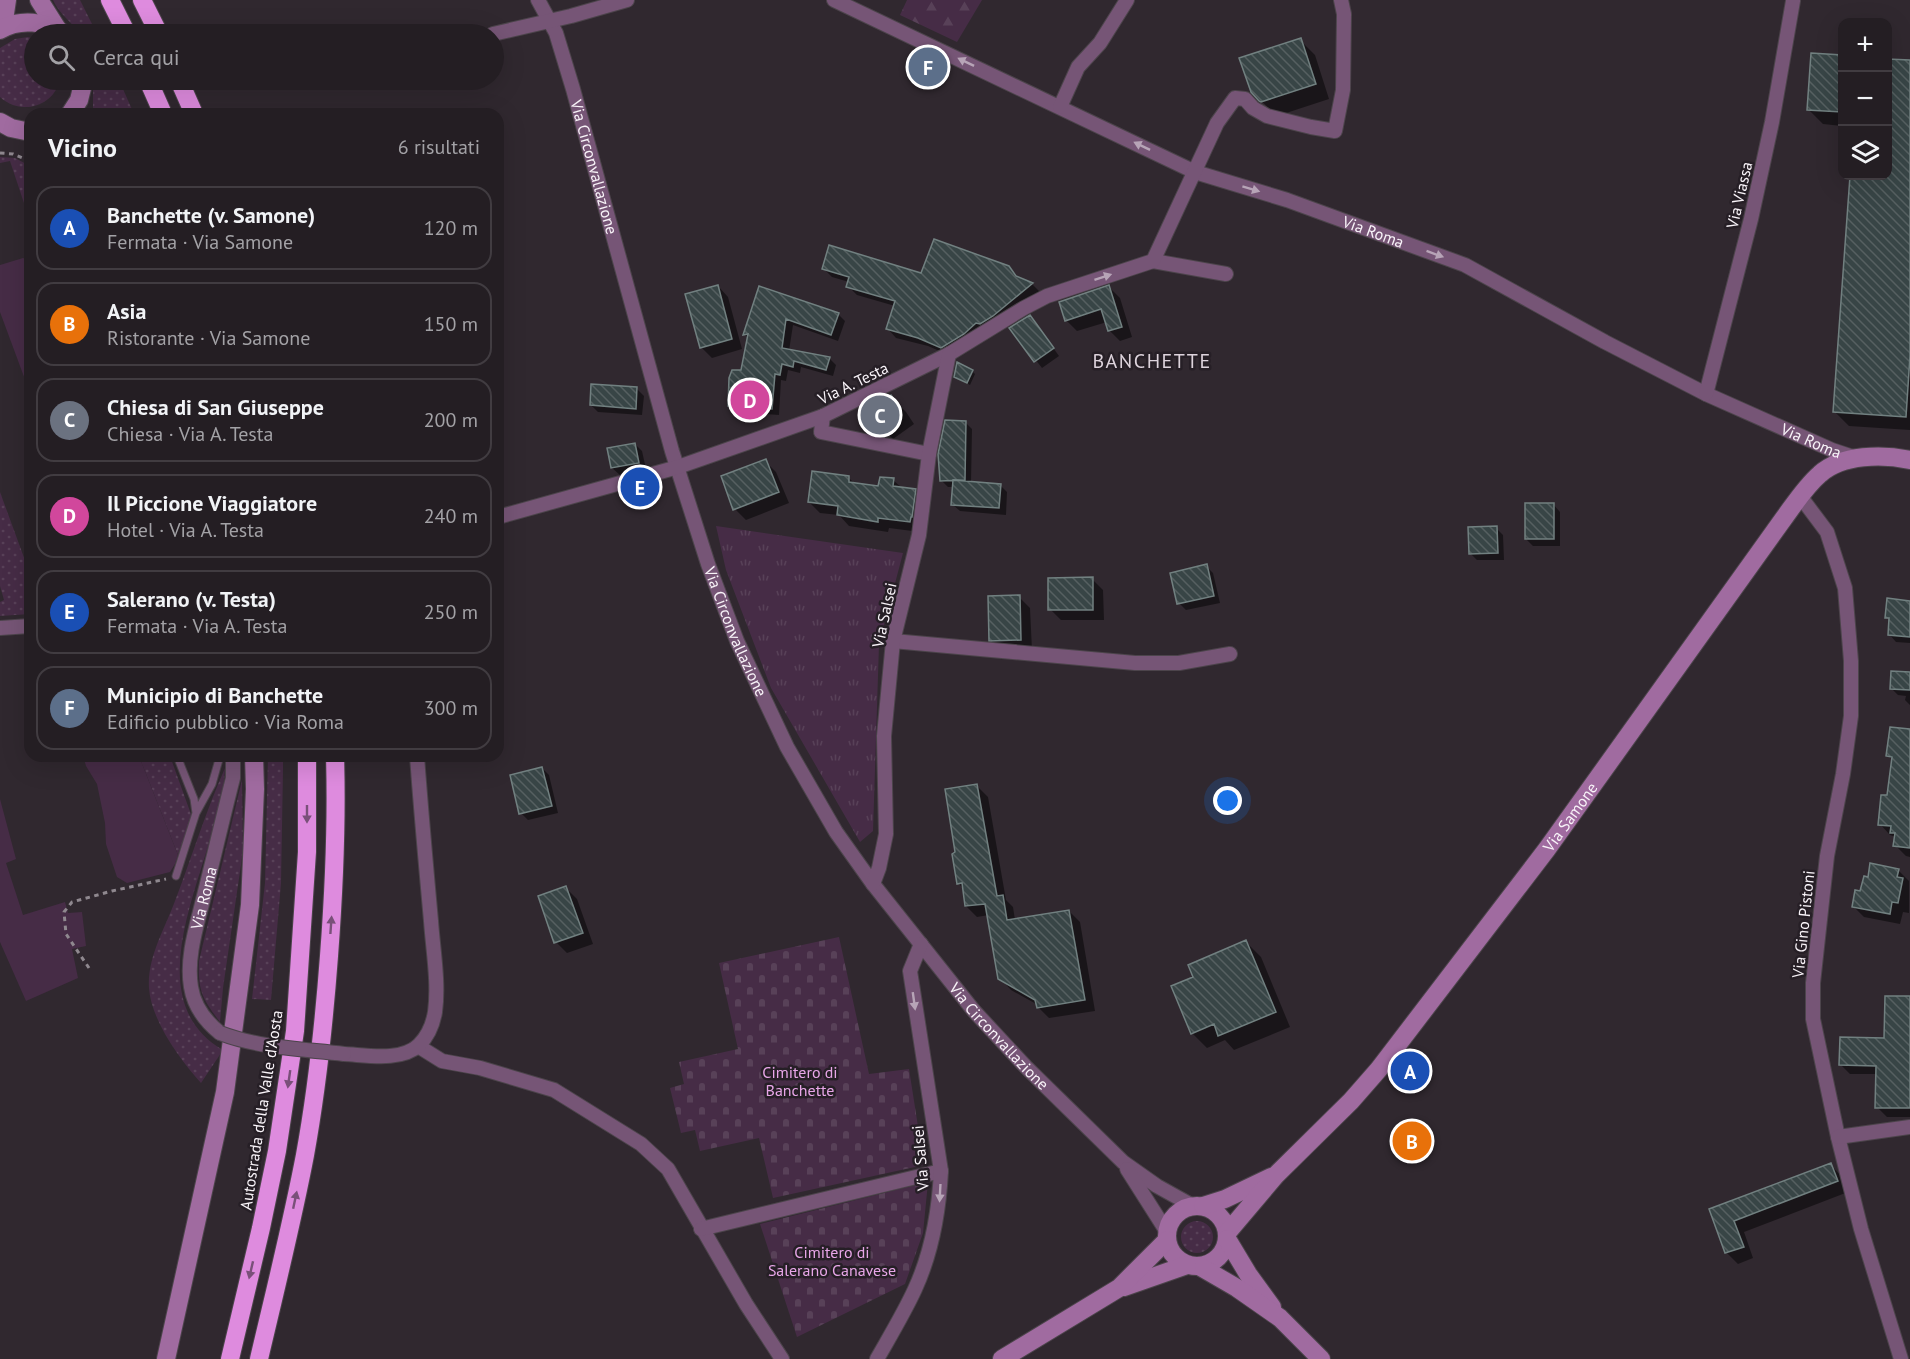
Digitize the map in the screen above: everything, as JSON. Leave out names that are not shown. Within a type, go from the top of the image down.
[{"type":"highway","points":[[110,0],[122,24]]},
{"type":"highway","points":[[142,0],[154,24]]},
{"type":"highway","points":[[152,90],[160,108]]},
{"type":"highway","points":[[183,90],[191,108]]},
{"type":"highway","name":"Autostrada della Valle d'Aosta","points":[[230,1359],[277,1151],[295,1031],[306,863],[307,762]]},
{"type":"highway","points":[[259,1359],[305,1155],[320,1051],[332,921],[335,762]]},
{"type":"main road","points":[[7,0],[2,28],[32,22],[40,24]]},
{"type":"main road","points":[[39,0],[56,24]]},
{"type":"main road","points":[[76,108],[82,90]]},
{"type":"main road","points":[[1,124],[24,131]]},
{"type":"main road","name":"Via Roma","points":[[1856,458],[1894,456],[1910,460]]},
{"type":"main road","name":"Via Samone","points":[[1227,1236],[1276,1175],[1351,1101],[1379,1069],[1547,849],[1800,496],[1821,472],[1838,463],[1856,458]]},
{"type":"main road","points":[[166,1359],[225,1092],[250,905],[254,762]]},
{"type":"main road","name":"Via Samone","points":[[1198,1206],[1225,1199],[1276,1175]]},
{"type":"main road","points":[[1280,1318],[1237,1288],[1176,1258],[1170,1251],[1167,1236],[1170,1222],[1176,1214],[1184,1208],[1198,1206],[1213,1210],[1221,1217],[1227,1236],[1248,1274],[1280,1318],[1321,1359]]},
{"type":"main road","points":[[1119,1288],[1167,1236]]},
{"type":"main road","points":[[1002,1359],[1119,1288],[1193,1265],[1214,1262],[1221,1255],[1227,1236]]},
{"type":"street","name":"Via Circonvallazione","points":[[538,0],[556,33],[573,89],[678,467],[708,564],[737,641],[787,747],[836,832],[873,884],[974,1011],[1026,1067],[1123,1162],[1157,1186],[1198,1206]]},
{"type":"street","points":[[504,31],[627,0]]},
{"type":"street","name":"Via Roma","points":[[834,0],[1195,172],[1287,200],[1465,265],[1605,342],[1706,394],[1832,450],[1856,458]]},
{"type":"street","points":[[1059,107],[1078,67],[1100,43],[1126,0]]},
{"type":"street","points":[[1226,274],[1153,261],[1218,123],[1235,98],[1245,99],[1267,116],[1335,131],[1343,90],[1344,14],[1341,0]]},
{"type":"street","name":"Via Viassa","points":[[1706,394],[1772,123],[1792,1]]},
{"type":"street","name":"Via A. Testa","points":[[504,515],[678,467],[823,416],[949,354],[1047,296],[1153,261]]},
{"type":"street","name":"Via Salsei","points":[[873,884],[886,834],[884,736],[892,641],[919,535],[929,454],[949,354]]},
{"type":"street","points":[[823,416],[820,432],[929,454]]},
{"type":"street","name":"Via Gino Pistoni","points":[[1800,496],[1827,532],[1845,588],[1851,661],[1851,716],[1843,774],[1827,856],[1813,983],[1813,1019],[1838,1137],[1861,1229],[1900,1359]]},
{"type":"street","points":[[0,628],[24,626]]},
{"type":"street","points":[[892,641],[1135,663],[1179,663],[1230,654]]},
{"type":"street","name":"Via Roma","points":[[233,762],[233,778],[193,945],[189,974],[197,1008],[209,1024],[220,1033],[255,1043],[344,1054],[384,1056],[400,1054],[418,1046]]},
{"type":"street","points":[[417,762],[436,990],[435,1012],[430,1032],[418,1046],[442,1061],[480,1068],[554,1090],[641,1143],[668,1169],[782,1359]]},
{"type":"street","name":"Via Salsei","points":[[877,1359],[916,1288],[930,1247],[940,1203],[941,1171],[910,971],[921,944]]},
{"type":"street","points":[[1838,1137],[1910,1127]]},
{"type":"street","name":"Via Circonvallazione","points":[[1123,1162],[1147,1198],[1167,1236]]},
{"type":"street","points":[[702,1229],[941,1171]]},
{"type":"lane","points":[[179,762],[194,799],[196,813]]},
{"type":"lane","points":[[176,876],[196,813],[212,784],[218,762]]},
{"type":"path","points":[[0,153],[13,154],[24,159]]},
{"type":"path","points":[[89,968],[66,934],[64,912],[72,902],[176,876]]},
{"type":"green space","points":[[53,0],[80,0],[92,24],[71,24]]},
{"type":"green space","points":[[907,0],[982,0],[957,42],[900,15]]},
{"type":"green space","points":[[24,38],[24,90],[55,90],[51,97],[35,106],[17,106],[0,97],[0,48],[15,39]]},
{"type":"green space","points":[[93,90],[123,90],[131,108],[93,108]]},
{"type":"green space","points":[[0,157],[15,158],[24,163],[24,203],[10,161],[0,163]]},
{"type":"green space","points":[[24,258],[24,377],[0,312],[0,265]]},
{"type":"green space","points":[[0,492],[24,558],[24,614],[0,616],[0,602],[4,600],[0,586]]},
{"type":"green space","points":[[716,526],[903,553],[879,644],[873,831],[860,842],[771,688],[726,570]]},
{"type":"green space","points":[[85,762],[141,762],[178,855],[170,872],[127,883],[117,877],[106,844],[105,823],[97,784]]},
{"type":"green space","points":[[141,762],[172,762],[192,817],[178,855]]},
{"type":"green space","points":[[268,762],[283,762],[281,883],[271,1000],[252,999],[265,883]]},
{"type":"green space","points":[[225,768],[221,801],[187,918],[180,957],[182,993],[195,1025],[223,1050],[201,1083],[184,1063],[161,1026],[151,1000],[149,977],[157,943]]},
{"type":"green space","points":[[242,780],[243,851],[220,1022],[202,994],[199,961]]},
{"type":"green space","points":[[0,799],[16,859],[6,863],[23,915],[65,902],[68,913],[82,912],[86,946],[72,949],[78,978],[26,1001],[0,942]]},
{"type":"green space","name":"Cimitero di Banchette","points":[[839,937],[869,1074],[909,1069],[924,1165],[773,1198],[759,1138],[700,1151],[695,1130],[681,1133],[670,1088],[684,1084],[679,1062],[738,1049],[719,963]]},
{"type":"green space","name":"Cimitero di Salerano Canavese","points":[[928,1182],[923,1233],[905,1284],[797,1337],[760,1224]]},
{"type":"green space","points":[[1197,1221],[1209,1225],[1213,1237],[1209,1249],[1197,1253],[1185,1249],[1181,1237],[1185,1225]]},
{"type":"building","points":[[1301,38],[1316,84],[1259,101],[1251,92],[1239,58]]},
{"type":"building","points":[[1811,53],[1838,55],[1838,112],[1807,110]]},
{"type":"building","points":[[1892,59],[1910,60],[1910,356],[1906,417],[1833,412],[1850,180],[1892,180]]},
{"type":"building","points":[[934,239],[1009,266],[1016,276],[1033,283],[993,316],[980,324],[976,323],[964,334],[941,348],[918,338],[886,329],[895,301],[846,287],[849,277],[822,269],[829,245],[921,273]]},
{"type":"building","points":[[718,285],[732,339],[700,348],[685,294]]},
{"type":"building","points":[[1109,285],[1122,327],[1108,331],[1101,309],[1065,321],[1059,302]]},
{"type":"building","points":[[759,286],[839,313],[831,335],[786,319],[782,348],[830,357],[826,370],[794,361],[793,367],[782,364],[780,375],[775,374],[772,409],[728,406],[729,378],[732,370],[741,370],[748,334],[743,335]]},
{"type":"building","points":[[1030,315],[1054,348],[1034,362],[1009,328]]},
{"type":"building","points":[[957,362],[973,370],[967,383],[954,377]]},
{"type":"building","points":[[591,384],[637,387],[636,409],[590,405]]},
{"type":"building","points":[[891,395],[901,408],[877,425],[867,412]]},
{"type":"building","points":[[945,420],[966,421],[965,480],[940,481],[938,454]]},
{"type":"building","points":[[635,443],[639,463],[611,468],[607,448]]},
{"type":"building","points":[[766,459],[779,492],[733,510],[721,476]]},
{"type":"building","points":[[812,471],[849,476],[849,482],[878,486],[880,477],[894,478],[893,486],[916,489],[910,522],[878,518],[878,522],[837,515],[838,506],[808,502]]},
{"type":"building","points":[[953,480],[1001,484],[999,508],[951,505]]},
{"type":"building","points":[[1525,503],[1554,503],[1554,539],[1525,539]]},
{"type":"building","points":[[1497,526],[1498,553],[1469,554],[1468,527]]},
{"type":"building","points":[[1207,564],[1214,596],[1177,604],[1170,573]]},
{"type":"building","points":[[1093,577],[1093,610],[1048,610],[1048,578]]},
{"type":"building","points":[[1020,595],[1021,640],[989,641],[988,596]]},
{"type":"building","points":[[1887,598],[1910,601],[1910,637],[1888,635],[1889,618],[1885,618]]},
{"type":"building","points":[[1891,671],[1910,672],[1910,690],[1890,689]]},
{"type":"building","points":[[1890,727],[1910,729],[1910,848],[1893,846],[1895,833],[1890,833],[1891,826],[1878,825],[1881,795],[1887,795],[1892,757],[1886,756]]},
{"type":"building","points":[[542,767],[552,806],[519,814],[510,775]]},
{"type":"building","points":[[977,784],[997,896],[1003,895],[1007,920],[1069,910],[1085,1000],[1037,1008],[1035,1000],[998,979],[985,904],[965,906],[962,883],[957,884],[952,854],[955,852],[945,789]]},
{"type":"building","points":[[1870,863],[1899,869],[1897,877],[1903,878],[1898,903],[1892,902],[1890,914],[1852,907],[1855,890],[1860,891],[1864,876],[1868,877]]},
{"type":"building","points":[[566,886],[583,933],[554,943],[538,896]]},
{"type":"building","points":[[1246,940],[1276,1012],[1218,1036],[1214,1024],[1191,1034],[1171,986],[1193,977],[1188,965]]},
{"type":"building","points":[[1885,996],[1910,996],[1910,1108],[1875,1108],[1876,1066],[1839,1065],[1840,1037],[1884,1038]]},
{"type":"building","points":[[1831,1163],[1838,1181],[1734,1221],[1744,1247],[1725,1253],[1709,1209]]},
{"type":"place","name":"Municipio di Banchette","points":[[928,67]]},
{"type":"place","name":"Il Piccione Viaggiatore","points":[[750,400]]},
{"type":"place","name":"Chiesa di San Giuseppe","points":[[880,415]]},
{"type":"place","name":"Salerano (v. Testa)","points":[[640,487]]},
{"type":"place","name":"Banchette (v. Samone)","points":[[1410,1071]]},
{"type":"place","name":"Asia","points":[[1412,1141]]},
{"type":"district","name":"BANCHETTE","points":[[1152,361]]}]
